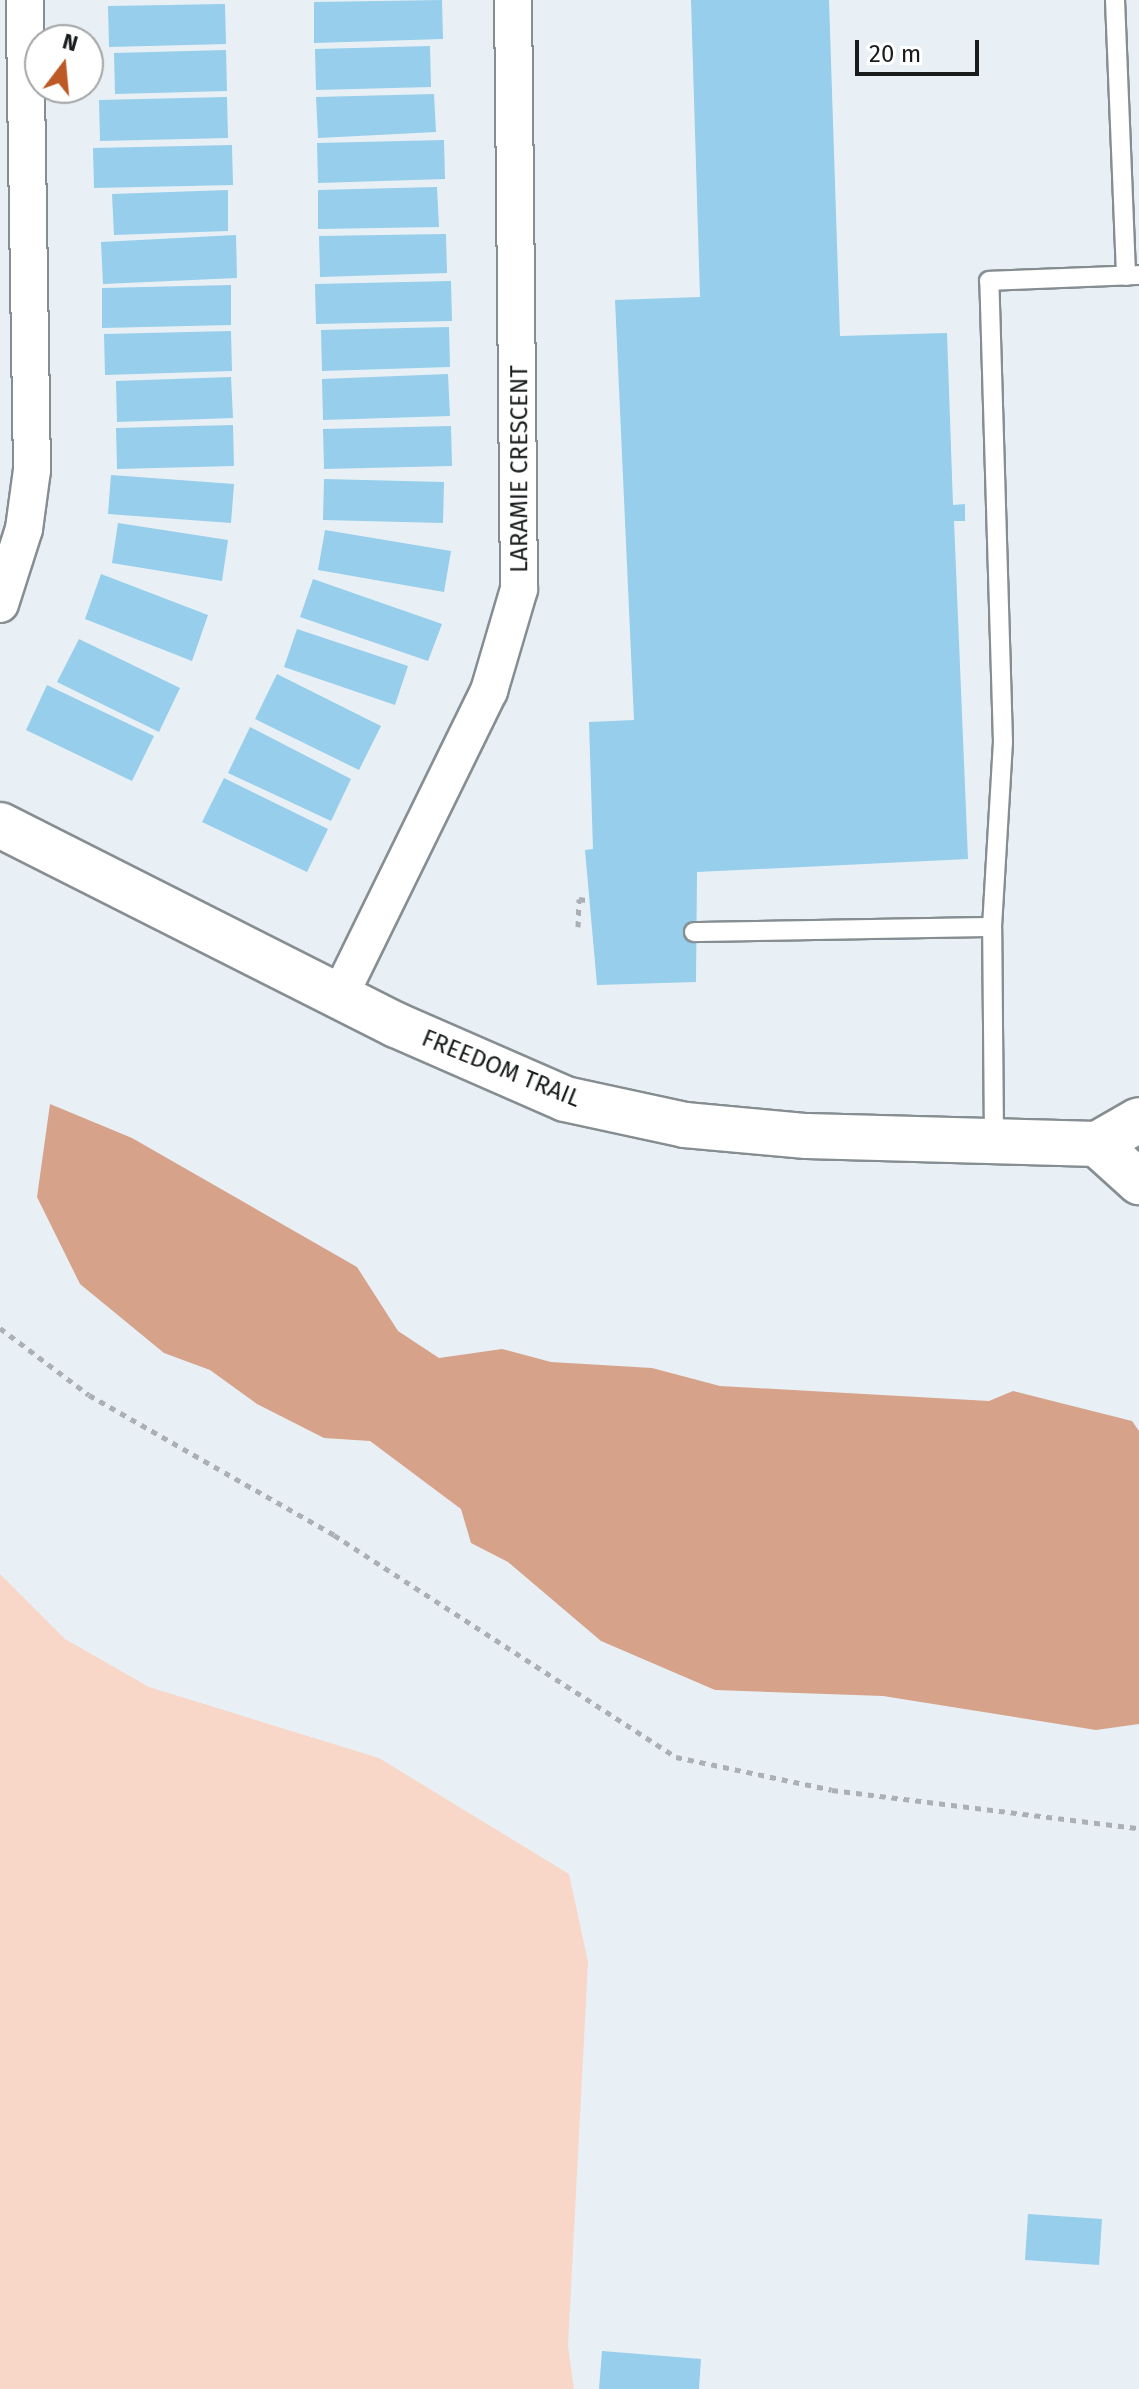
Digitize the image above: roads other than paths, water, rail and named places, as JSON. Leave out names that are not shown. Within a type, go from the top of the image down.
[{"type":"street","points":[[0,604],[24,529],[32,470],[25,0]]},
{"type":"street","name":"LARAMIE CRESCENT","points":[[340,995],[489,691],[519,589],[513,0]]},
{"type":"street","name":"FREEDOM TRAIL","points":[[0,825],[517,1081],[628,1114],[750,1133],[1097,1144]]},
{"type":"street","points":[[1139,1120],[1097,1144],[1139,1182]]},
{"type":"lane","points":[[994,1139],[992,927],[1003,742],[989,281],[1132,276],[1115,0]]},
{"type":"lane","points":[[694,932],[992,927]]}]
